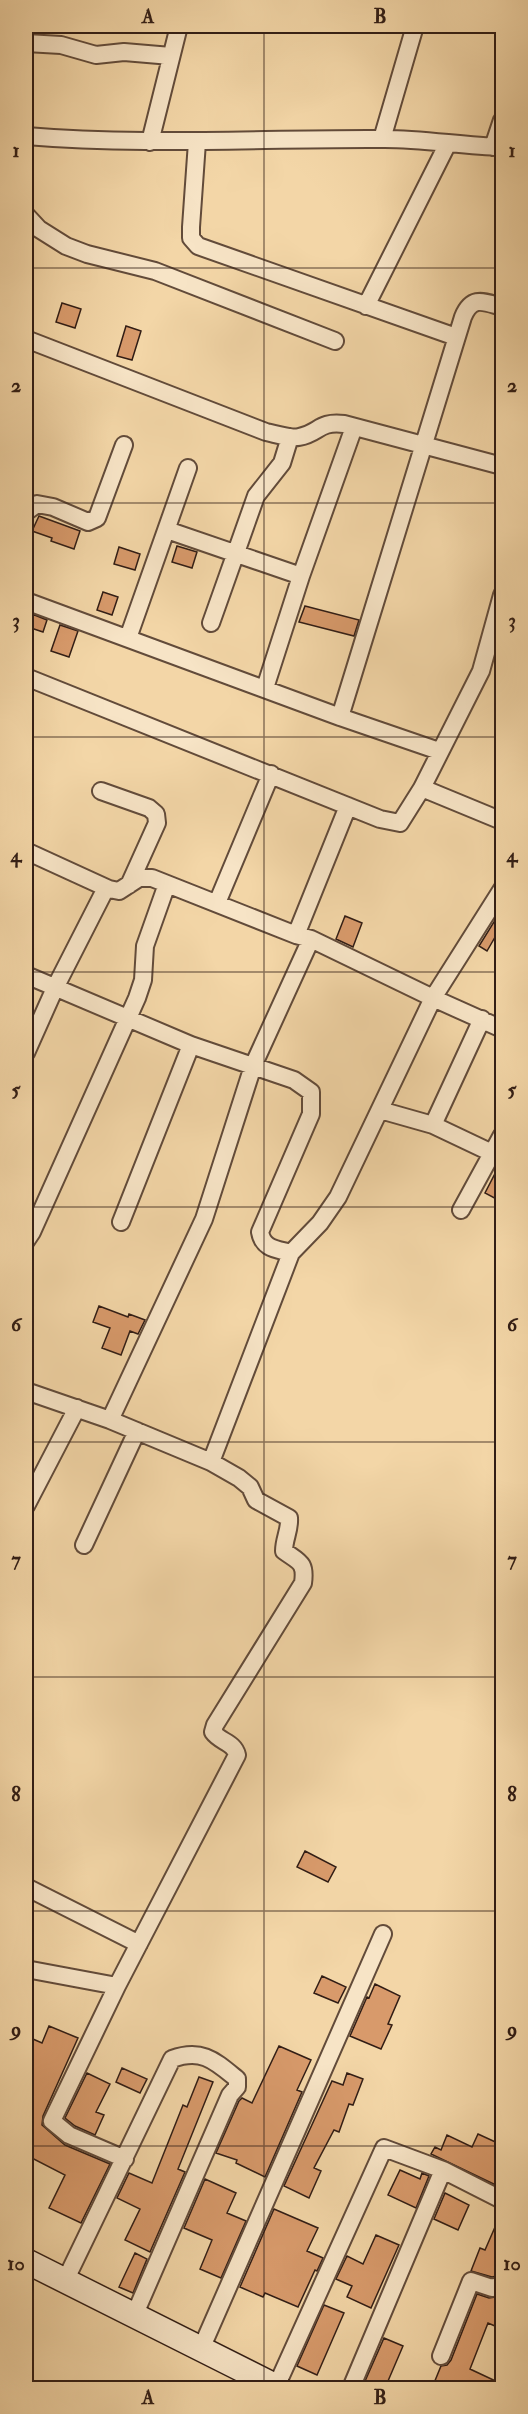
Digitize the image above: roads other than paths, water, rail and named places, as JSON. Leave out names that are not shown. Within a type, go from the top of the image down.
[{"type":"main road","points":[[26,2261],[278,2388]]},
{"type":"street","points":[[150,142],[179,26]]},
{"type":"street","points":[[382,139],[415,26]]},
{"type":"street","points":[[26,43],[61,45],[96,55],[124,52],[171,56]]},
{"type":"street","points":[[26,136],[150,142],[382,139],[498,147],[502,120]]},
{"type":"street","points":[[197,142],[190,227],[191,238],[198,246],[456,337]]},
{"type":"street","points":[[366,306],[448,143]]},
{"type":"street","points":[[26,215],[39,229],[66,246],[87,254],[155,271],[335,341]]},
{"type":"street","points":[[340,717],[467,306],[476,302],[502,307]]},
{"type":"street","points":[[26,339],[266,432],[297,437],[311,433],[330,422],[502,466]]},
{"type":"street","points":[[266,688],[354,427]]},
{"type":"street","points":[[211,623],[256,496],[282,463],[290,437]]},
{"type":"street","points":[[26,512],[37,504],[53,507],[88,522],[98,518],[124,445]]},
{"type":"street","points":[[128,638],[189,468]]},
{"type":"street","points":[[166,530],[302,576]]},
{"type":"street","points":[[26,677],[380,819],[400,823],[422,788],[497,635],[502,595]]},
{"type":"street","points":[[26,601],[340,717],[439,751]]},
{"type":"street","points":[[217,903],[271,774]]},
{"type":"street","points":[[422,788],[502,821]]},
{"type":"street","points":[[101,791],[149,808],[156,814],[157,824],[129,885]]},
{"type":"street","points":[[110,1420],[204,1219],[253,1066],[303,937],[348,806]]},
{"type":"street","points":[[26,851],[106,888],[119,891],[139,878],[152,878],[303,937],[502,1029]]},
{"type":"street","points":[[26,1241],[143,980],[145,946],[167,884]]},
{"type":"street","points":[[26,1053],[55,988],[106,888]]},
{"type":"street","points":[[211,1462],[291,1253],[320,1223],[338,1197],[433,998],[497,910],[502,889]]},
{"type":"street","points":[[26,975],[191,1045],[294,1080],[311,1092],[311,1114],[260,1233],[267,1247],[291,1253]]},
{"type":"street","points":[[433,1125],[482,1019]]},
{"type":"street","points":[[121,1222],[191,1045]]},
{"type":"street","points":[[380,1110],[433,1125],[492,1153]]},
{"type":"street","points":[[461,1210],[502,1135]]},
{"type":"street","points":[[26,1391],[137,1431],[211,1462],[245,1482],[256,1500],[289,1518],[290,1528],[284,1540],[284,1551],[302,1563],[304,1572],[303,1583],[215,1725],[213,1732],[217,1738],[233,1746],[237,1755],[117,1986],[52,2121],[69,2135],[125,2159]]},
{"type":"street","points":[[26,1506],[77,1408]]},
{"type":"street","points":[[84,1545],[137,1431]]},
{"type":"street","points":[[26,1887],[139,1944]]},
{"type":"street","points":[[201,2349],[383,1934]]},
{"type":"street","points":[[26,1969],[117,1986]]},
{"type":"street","points":[[65,2281],[172,2059],[186,2054],[208,2057],[237,2079],[237,2087],[230,2095],[134,2316]]},
{"type":"street","points":[[278,2388],[384,2148],[443,2170],[502,2200]]},
{"type":"street","points":[[351,2388],[443,2170]]},
{"type":"street","points":[[441,2356],[471,2281],[492,2288],[502,2285]]}]
